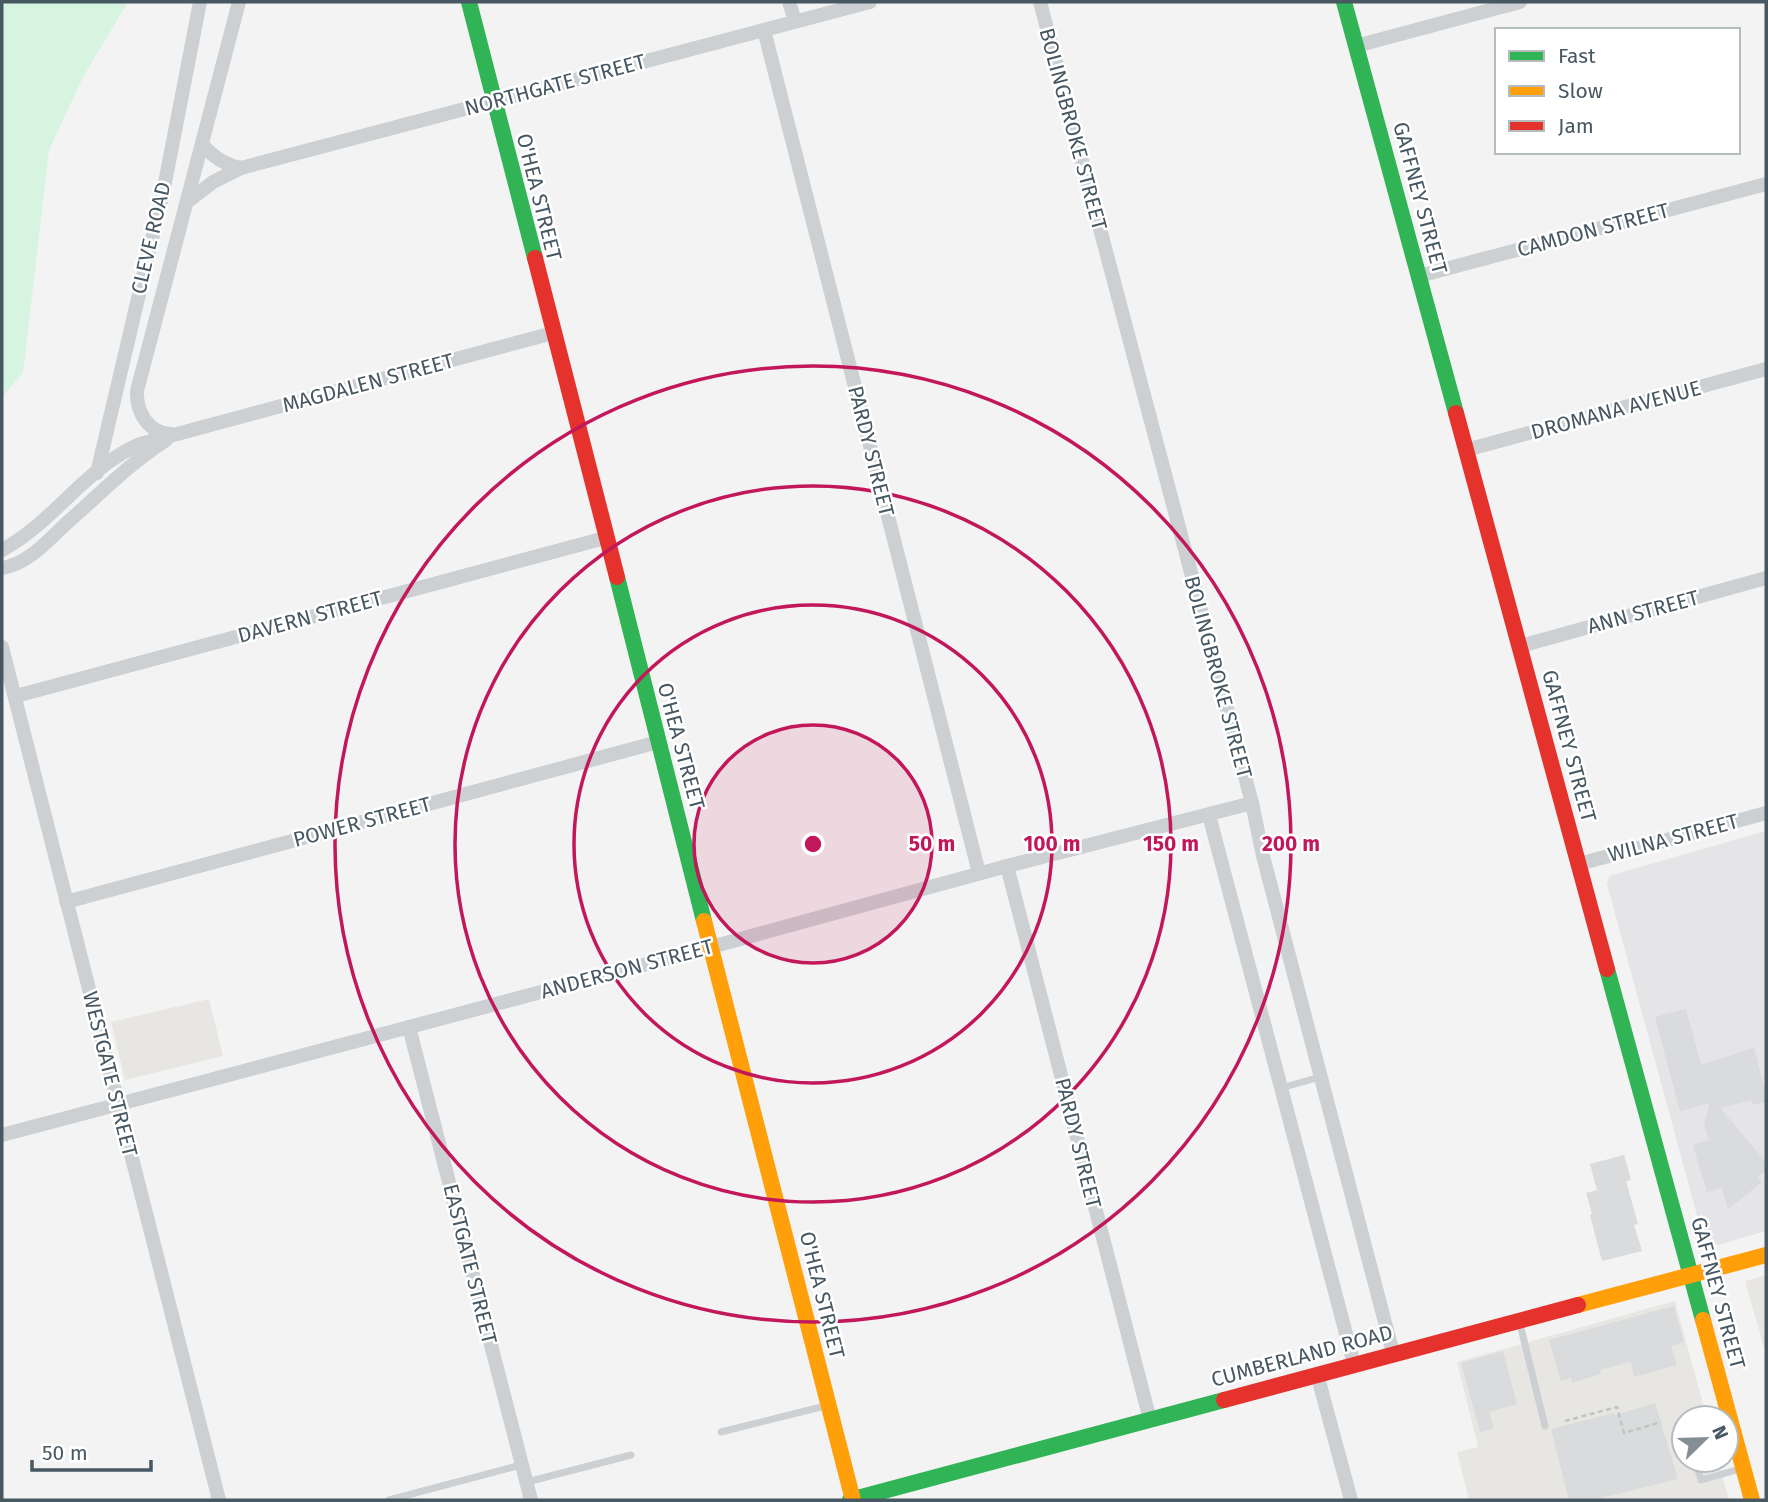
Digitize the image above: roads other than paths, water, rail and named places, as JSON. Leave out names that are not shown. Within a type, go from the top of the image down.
[{"type":"main road","name":"O'HEA STREET","points":[[469,2],[852,1500]]},
{"type":"main road","name":"GAFFNEY STREET","points":[[1345,2],[1726,1404]]},
{"type":"main road","name":"CUMBERLAND ROAD","points":[[852,1500],[1766,1255]]},
{"type":"main road","name":"GAFFNEY STREET","points":[[1740,1454],[1752,1500]]},
{"type":"street","name":"CLEVE ROAD","points":[[97,473],[164,188],[200,2]]},
{"type":"street","name":"CLEVE ROAD","points":[[183,432],[164,433],[152,427],[140,414],[136,401],[137,391],[239,2]]},
{"type":"street","points":[[789,2],[795,21]]},
{"type":"street","name":"NORTHGATE STREET","points":[[187,202],[214,182],[241,168],[870,2]]},
{"type":"street","name":"BOLINGBROKE STREET","points":[[1040,2],[1252,803],[1263,856],[1393,1353]]},
{"type":"street","points":[[1356,46],[1520,2]]},
{"type":"street","name":"PARDY STREET","points":[[764,30],[979,873]]},
{"type":"street","points":[[202,144],[229,166],[241,168]]},
{"type":"street","name":"CAMDON STREET","points":[[1419,276],[1766,184]]},
{"type":"street","name":"MAGDALEN STREET","points":[[2,550],[25,535],[128,449],[152,440],[553,333]]},
{"type":"street","name":"DROMANA AVENUE","points":[[1466,450],[1766,369]]},
{"type":"street","name":"MAGDALEN STREET","points":[[2,568],[12,566],[35,552],[142,457],[167,439],[183,432]]},
{"type":"street","name":"DAVERN STREET","points":[[16,696],[605,538]]},
{"type":"street","name":"ANN STREET","points":[[1520,646],[1766,578]]},
{"type":"street","name":"WESTGATE STREET","points":[[2,647],[219,1500]]},
{"type":"street","name":"POWER STREET","points":[[66,902],[658,742]]},
{"type":"street","name":"ANDERSON STREET","points":[[2,1135],[979,873],[1252,803]]},
{"type":"street","name":"WILNA STREET","points":[[1579,864],[1766,813]]},
{"type":"street","points":[[1209,815],[1354,1364]]},
{"type":"street","name":"PARDY STREET","points":[[1007,866],[1150,1420]]},
{"type":"street","name":"EASTGATE STREET","points":[[409,1027],[531,1500]]},
{"type":"street","points":[[1317,1374],[1351,1500]]},
{"type":"lane","points":[[1280,1088],[1320,1077]]},
{"type":"lane","points":[[1519,1320],[1545,1426]]},
{"type":"lane","points":[[720,1432],[828,1405]]},
{"type":"lane","points":[[526,1482],[631,1455]]},
{"type":"lane","points":[[388,1500],[522,1465]]},
{"type":"lane","points":[[1740,1469],[1744,1468]]},
{"type":"lane","points":[[1699,1474],[1701,1480],[1722,1474]]}]
